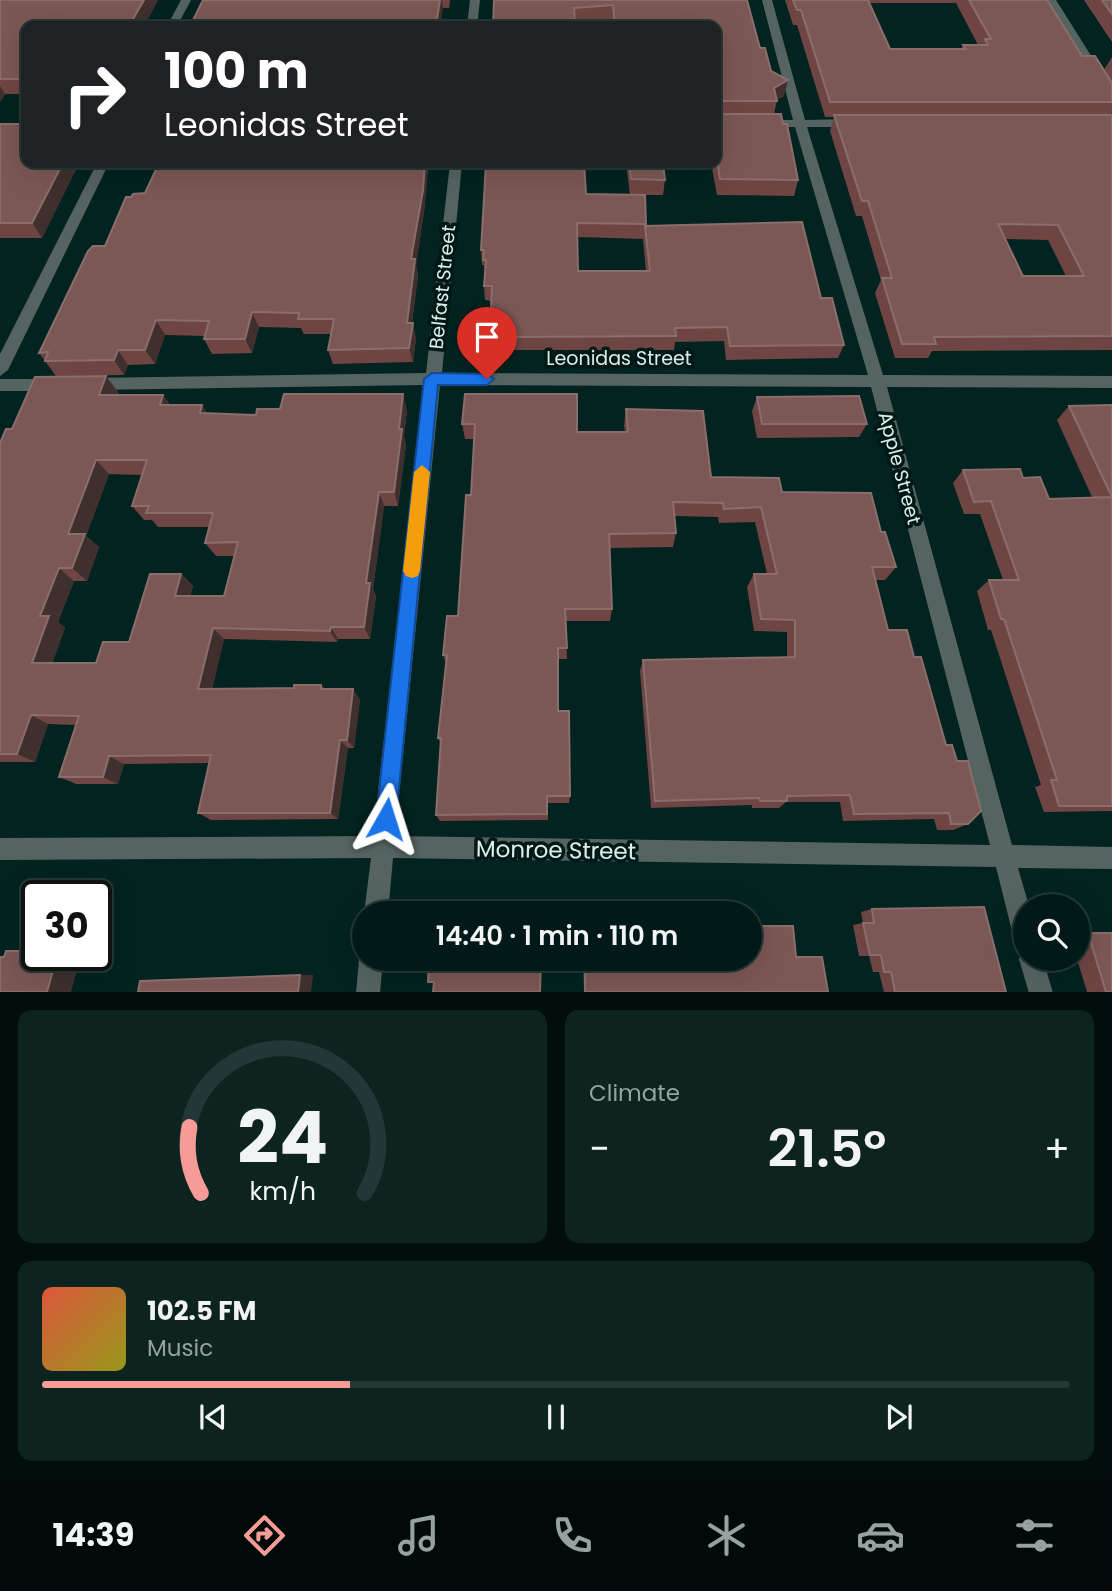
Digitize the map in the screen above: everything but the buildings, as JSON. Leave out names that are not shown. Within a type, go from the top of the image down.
[{"type":"street","points":[[176,21],[186,0]]},
{"type":"street","points":[[473,21],[475,0]]},
{"type":"street","name":"Apple Street","points":[[766,0],[877,380],[1013,895]]},
{"type":"street","points":[[1051,0],[1112,99]]},
{"type":"street","points":[[721,124],[868,123]]},
{"type":"street","points":[[0,370],[101,168]]},
{"type":"street","name":"Belfast Street","points":[[377,901],[455,168]]},
{"type":"street","name":"Leonidas Street","points":[[0,386],[432,379],[1112,382]]},
{"type":"street","name":"Monroe Street","points":[[0,849],[383,847],[1112,858]]},
{"type":"street","points":[[368,992],[370,971]]},
{"type":"street","points":[[1035,971],[1041,992]]},
{"type":"slow traffic","points":[[412,571],[422,472]]},
{"type":"route","points":[[386,819],[432,379],[487,379]]}]
